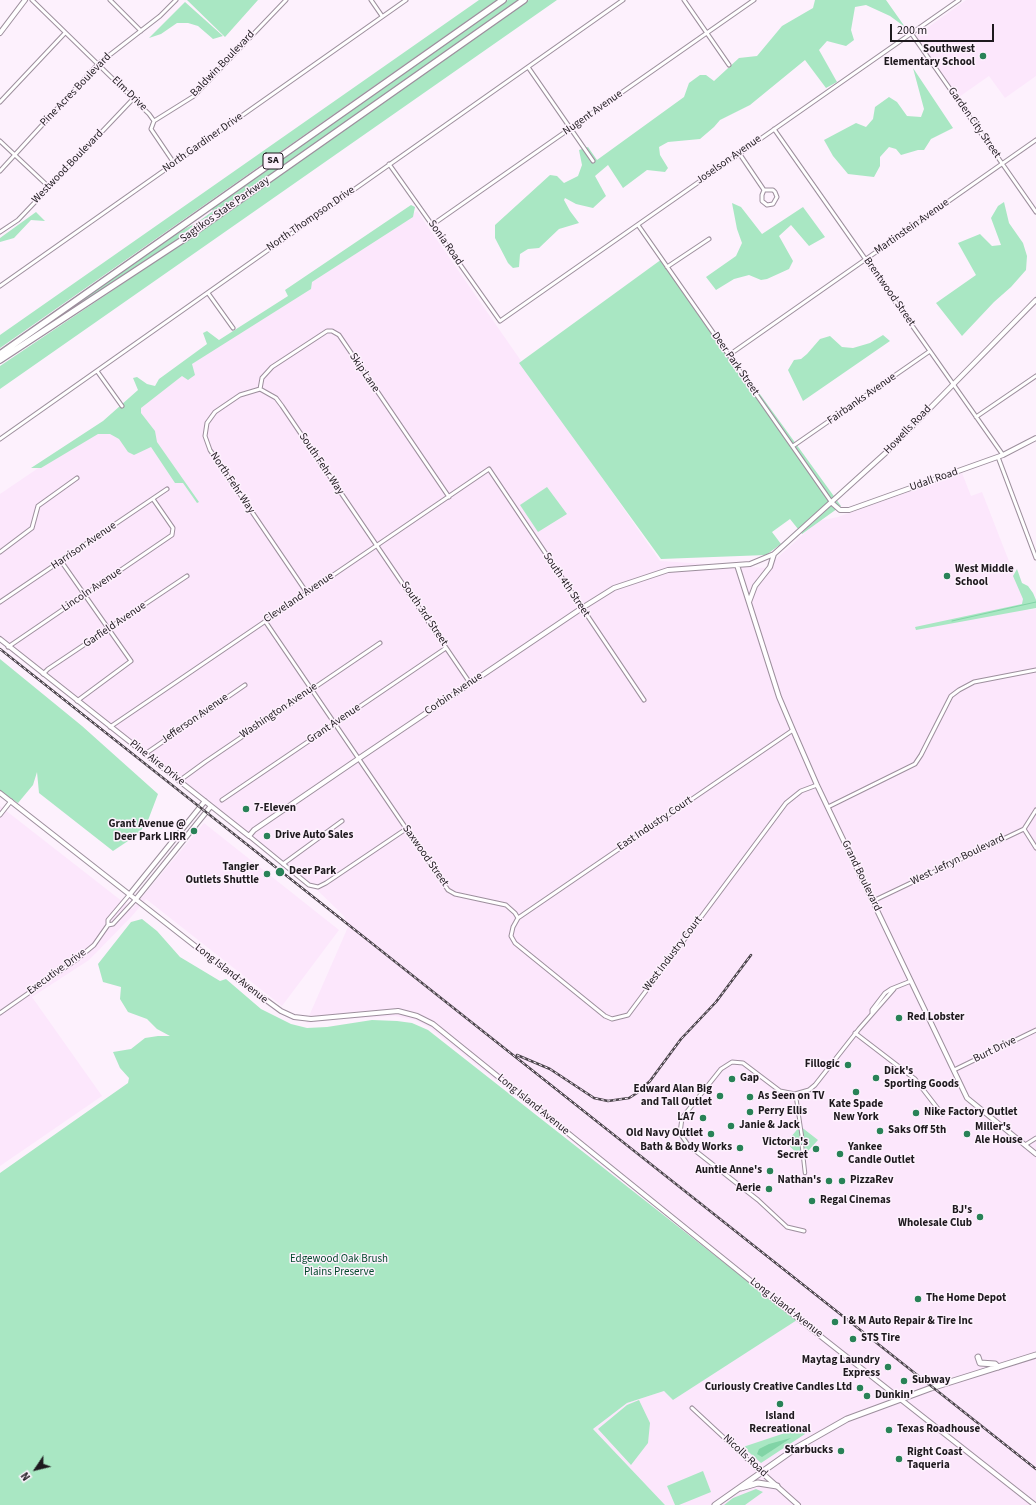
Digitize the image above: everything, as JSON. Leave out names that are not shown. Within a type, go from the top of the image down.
[{"type":"highway","name":"Sagtikos State Parkway","points":[[0,354],[503,0]]},
{"type":"highway","name":"Sagtikos State Parkway","points":[[0,360],[182,240],[524,0]]},
{"type":"main road","points":[[715,1505],[831,1427],[866,1411],[901,1400],[931,1388],[1035,1355]]},
{"type":"main road","points":[[978,1357],[980,1363],[995,1364],[998,1367]]},
{"type":"main road","points":[[738,1489],[758,1482],[777,1486]]},
{"type":"street","points":[[0,33],[26,0]]},
{"type":"street","name":"Elm Drive","points":[[32,0],[154,121],[151,129],[174,163]]},
{"type":"street","points":[[110,0],[141,31]]},
{"type":"street","name":"Pine Acres Boulevard","points":[[0,171],[98,64],[141,31],[176,0]]},
{"type":"street","name":"Baldwin Boulevard","points":[[154,121],[194,96],[286,0]]},
{"type":"street","points":[[371,0],[382,16]]},
{"type":"street","name":"North Gardiner Drive","points":[[0,286],[406,0]]},
{"type":"street","name":"North Thompson Drive","points":[[0,439],[623,0]]},
{"type":"street","points":[[684,0],[729,65]]},
{"type":"street","name":"Nugent Avenue","points":[[432,225],[754,0]]},
{"type":"street","name":"Joselson Avenue","points":[[500,321],[959,0]]},
{"type":"street","points":[[0,102],[66,33]]},
{"type":"street","name":"Garden City Street","points":[[911,33],[1036,212]]},
{"type":"street","points":[[528,67],[593,161]]},
{"type":"street","name":"Westwood Boulevard","points":[[0,232],[18,220],[133,99]]},
{"type":"street","name":"Brentwood Street","points":[[774,129],[976,417],[1000,456],[1036,558]]},
{"type":"street","name":"Martinstein Avenue","points":[[728,355],[1036,140]]},
{"type":"street","points":[[0,141],[49,187]]},
{"type":"street","points":[[739,153],[764,190]]},
{"type":"street","name":"Sonia Road","points":[[389,164],[500,321]]},
{"type":"street","points":[[764,190],[773,190],[775,192],[777,197],[774,204],[768,205],[762,201],[764,190]]},
{"type":"street","name":"Deer Park Street","points":[[638,225],[832,502]]},
{"type":"street","points":[[667,267],[709,239]]},
{"type":"street","points":[[208,293],[233,328]]},
{"type":"street","name":"Howells Road","points":[[774,554],[891,448],[1036,300]]},
{"type":"street","name":"Skip Lane","points":[[260,389],[262,378],[272,367],[327,331],[332,331],[339,335],[449,497]]},
{"type":"street","name":"Fairbanks Avenue","points":[[793,446],[930,351]]},
{"type":"street","points":[[97,371],[122,406]]},
{"type":"street","points":[[976,417],[1036,376]]},
{"type":"street","name":"South Fehr Way","points":[[260,389],[276,398],[377,545]]},
{"type":"street","name":"North Fehr Way","points":[[260,389],[240,394],[215,412],[207,423],[205,436],[210,450],[307,593]]},
{"type":"street","name":"Udall Road","points":[[832,502],[840,510],[849,510],[1000,456],[1036,438]]},
{"type":"street","name":"Cleveland Avenue","points":[[110,727],[488,470]]},
{"type":"street","name":"South 4th Street","points":[[488,470],[644,700]]},
{"type":"street","points":[[0,552],[32,528],[38,506],[77,478]]},
{"type":"street","name":"Harrison Avenue","points":[[0,602],[167,489]]},
{"type":"street","name":"Lincoln Avenue","points":[[8,647],[172,535],[173,528],[153,499]]},
{"type":"street","name":"South 3rd Street","points":[[377,545],[470,684]]},
{"type":"street","points":[[748,602],[755,586],[770,568],[774,554]]},
{"type":"street","name":"Corbin Avenue","points":[[249,836],[254,830],[358,758],[614,588],[668,570],[737,566],[759,561],[774,554]]},
{"type":"street","points":[[61,561],[131,661],[77,701]]},
{"type":"street","name":"Grand Boulevard","points":[[737,566],[779,697],[793,730],[817,785],[967,1098],[1036,1154]]},
{"type":"street","name":"Garfield Avenue","points":[[43,674],[48,669],[187,576]]},
{"type":"street","name":"Saxwood Street","points":[[265,621],[448,890],[455,894],[506,905],[515,912],[518,918]]},
{"type":"street","name":"Pine Aire Drive","points":[[0,639],[8,647],[283,864],[314,886],[326,883],[406,829]]},
{"type":"street","name":"Washington Avenue","points":[[179,781],[380,643]]},
{"type":"street","name":"Grant Avenue","points":[[222,800],[446,648]]},
{"type":"street","points":[[828,807],[915,764],[951,696],[959,690],[974,682],[1036,670]]},
{"type":"street","name":"Jefferson Avenue","points":[[144,754],[245,684]]},
{"type":"street","name":"East Industry Court","points":[[518,918],[793,730]]},
{"type":"street","name":"West Industry Court","points":[[518,918],[513,927],[511,936],[521,949],[605,1016],[612,1019],[628,1015],[786,803],[801,792],[817,785]]},
{"type":"street","name":"Long Island Avenue","points":[[0,793],[281,1012],[294,1017],[311,1019],[398,1011],[417,1016],[433,1024],[1034,1505]]},
{"type":"street","points":[[0,815],[11,801]]},
{"type":"street","points":[[130,894],[205,802]]},
{"type":"street","points":[[136,899],[211,806]]},
{"type":"street","points":[[1036,810],[1024,829],[1036,848]]},
{"type":"street","points":[[283,864],[342,821]]},
{"type":"street","name":"West Jefryn Boulevard","points":[[873,901],[1024,829]]},
{"type":"street","name":"Executive Drive","points":[[0,1013],[76,960],[94,945],[108,925],[108,920],[130,894]]},
{"type":"street","name":"Executive Drive","points":[[108,925],[113,924],[136,899]]},
{"type":"street","points":[[804,1230],[787,1227],[758,1200],[688,1145],[680,1133],[682,1118],[725,1065],[732,1062],[743,1063],[780,1091],[787,1093],[802,1093],[815,1085],[872,1013],[872,1010],[885,993],[911,981]]},
{"type":"street","name":"Burt Drive","points":[[954,1070],[1036,1030]]},
{"type":"street","points":[[855,1033],[915,1079],[942,1114]]},
{"type":"street","points":[[796,1097],[802,1137]]},
{"type":"street","points":[[1025,1145],[1036,1138]]},
{"type":"street","points":[[802,1146],[805,1173]]},
{"type":"street","points":[[1035,1355],[1036,1361]]},
{"type":"street","name":"Nicolls Road","points":[[692,1408],[798,1505]]},
{"type":"shaded area","name":"Southwest Elementary School","points":[[966,0],[1036,0],[1036,76],[1005,98],[989,76],[959,97],[916,36]]},
{"type":"shaded area","points":[[417,211],[660,561],[766,568],[818,521],[838,517],[962,473],[971,496],[982,492],[1028,610],[1036,609],[1036,1505],[665,1505],[593,1429],[627,1403],[664,1391],[673,1400],[796,1320],[430,1028],[415,1020],[395,1016],[306,1023],[348,927],[344,916],[314,887],[0,639],[0,494]]},
{"type":"shaded area","points":[[0,806],[132,909],[204,823],[339,930],[282,1006],[146,899],[132,916],[89,960],[32,997],[102,1096],[0,1166]]},
{"type":"shaded area","points":[[791,1438],[762,1457],[757,1454],[759,1449],[769,1444]]},
{"type":"green space","points":[[187,0],[258,0],[225,37]]},
{"type":"green space","points":[[479,0],[497,0],[0,348],[0,335]]},
{"type":"green space","points":[[508,0],[520,0],[220,211],[198,222],[213,211],[211,208]]},
{"type":"green space","points":[[529,0],[557,0],[0,389],[0,366],[146,268]]},
{"type":"green space","points":[[815,0],[886,0],[905,27],[890,16],[866,5],[855,7],[851,30],[854,40],[846,46],[827,41],[819,50],[837,82],[826,88],[805,60],[750,105],[720,120],[700,139],[668,142],[659,147],[660,155],[668,168],[665,172],[647,170],[623,188],[608,165],[595,176],[606,196],[593,208],[576,204],[565,198],[564,200],[579,223],[559,229],[539,248],[528,249],[520,254],[519,267],[513,268],[508,263],[495,238],[495,225],[550,175],[557,176],[564,183],[578,176],[582,165],[579,150],[588,147],[597,160],[684,97],[689,83],[700,75],[706,75],[714,81],[739,58],[757,56],[782,26],[813,8]]},
{"type":"green space","points":[[185,2],[223,36],[213,39],[198,26],[188,23],[177,23],[161,34],[149,38]]},
{"type":"green space","points":[[913,68],[953,128],[931,139],[924,150],[918,150],[901,155],[896,149],[889,147],[880,157],[880,166],[874,177],[848,174],[833,156],[824,140],[856,123],[866,127],[873,119],[875,107],[889,97],[897,102],[907,116],[921,117],[924,109]]},
{"type":"green space","points":[[1004,202],[1009,223],[1023,243],[1027,256],[1026,270],[962,336],[936,303],[976,275],[958,243],[980,234],[992,246],[1001,245],[991,218],[998,206]]},
{"type":"green space","points":[[732,203],[741,207],[762,234],[803,207],[825,237],[809,246],[791,225],[779,236],[793,261],[789,269],[767,279],[761,280],[749,275],[734,279],[716,290],[706,277],[736,256],[742,243],[737,229]]},
{"type":"green space","points":[[411,205],[415,207],[413,217],[312,282],[311,289],[192,364],[195,375],[188,380],[182,376],[141,408],[141,413],[155,431],[157,442],[199,502],[197,503],[183,483],[175,483],[151,447],[134,455],[128,452],[119,439],[110,434],[98,434],[41,468],[31,468],[103,421],[138,390],[133,378],[137,377],[147,384],[155,386],[159,379],[207,344],[203,333],[207,331],[219,340],[288,296],[285,290]]},
{"type":"green space","points":[[36,212],[45,221],[31,220],[14,238],[0,242],[0,238]]},
{"type":"green space","points":[[194,224],[195,225],[181,235],[180,239],[49,323],[48,322],[173,235]]},
{"type":"green space","points":[[662,259],[841,506],[802,534],[790,519],[772,532],[781,544],[766,555],[661,559],[519,363]]},
{"type":"green space","points":[[883,335],[890,341],[803,401],[788,370],[794,360],[801,359],[820,339],[830,336],[842,347],[853,348],[870,343]]},
{"type":"green space","points":[[547,487],[567,514],[538,532],[520,505]]},
{"type":"green space","points":[[1017,569],[1022,583],[1028,586],[1033,593],[1036,600],[1036,608],[916,630],[915,627],[1022,604],[1023,599],[1013,576]]},
{"type":"green space","points":[[0,659],[82,726],[158,794],[147,823],[137,835],[113,851],[39,793],[37,772],[33,785],[18,803],[0,791]]},
{"type":"green space","name":"Edgewood Oak Brush Plains Preserve","points":[[142,919],[157,931],[180,957],[220,981],[226,979],[261,1009],[291,1024],[307,1028],[327,1027],[372,1020],[397,1021],[412,1023],[428,1030],[797,1320],[673,1400],[664,1391],[627,1403],[593,1429],[665,1505],[0,1505],[0,1173],[128,1083],[129,1078],[120,1068],[113,1052],[131,1049],[145,1038],[170,1036],[157,1029],[147,1019],[128,1012],[120,999],[121,987],[103,982],[98,964],[131,922]]},
{"type":"green space","points":[[800,1126],[818,1140],[808,1151],[797,1153],[786,1143]]},
{"type":"green space","points":[[639,1400],[650,1423],[648,1443],[631,1465],[598,1429],[627,1405]]},
{"type":"green space","points":[[803,1427],[805,1434],[761,1463],[743,1447]]},
{"type":"green space","points":[[703,1471],[711,1492],[679,1505],[675,1505],[667,1486]]},
{"type":"green space","points":[[756,1489],[763,1492],[745,1505],[724,1505],[733,1498]]},
{"type":"waterway","points":[[952,621],[1036,602]]},
{"type":"railway","points":[[0,649],[1036,1469]]},
{"type":"railway","points":[[517,1055],[550,1069],[594,1098],[608,1101],[629,1098],[650,1081],[681,1039],[716,1002],[751,955]]},
{"type":"place","name":"Southwest Elementary School","points":[[983,56]]},
{"type":"place","name":"West Middle School","points":[[947,576]]},
{"type":"place","name":"7-Eleven","points":[[246,809]]},
{"type":"place","name":"Grant Avenue @ Deer Park LIRR","points":[[194,831]]},
{"type":"place","name":"Drive Auto Sales","points":[[267,836]]},
{"type":"place","name":"Deer Park","points":[[280,872]]},
{"type":"place","name":"Tangier Outlets Shuttle","points":[[267,874]]},
{"type":"place","name":"Red Lobster","points":[[899,1018]]},
{"type":"place","name":"Fillogic","points":[[848,1065]]},
{"type":"place","name":"Dick's Sporting Goods","points":[[876,1078]]},
{"type":"place","name":"Gap","points":[[732,1079]]},
{"type":"place","name":"Kate Spade New York","points":[[856,1092]]},
{"type":"place","name":"Edward Alan Big and Tall Outlet","points":[[720,1096]]},
{"type":"place","name":"As Seen on TV","points":[[750,1097]]},
{"type":"place","name":"Perry Ellis","points":[[750,1112]]},
{"type":"place","name":"Nike Factory Outlet","points":[[916,1113]]},
{"type":"place","name":"LA7","points":[[703,1118]]},
{"type":"place","name":"Janie & Jack","points":[[731,1126]]},
{"type":"place","name":"Saks Off 5th","points":[[880,1131]]},
{"type":"place","name":"Old Navy Outlet","points":[[711,1134]]},
{"type":"place","name":"Miller's Ale House","points":[[967,1134]]},
{"type":"place","name":"Bath & Body Works","points":[[740,1148]]},
{"type":"place","name":"Victoria's Secret","points":[[816,1149]]},
{"type":"place","name":"Yankee Candle Outlet","points":[[840,1154]]},
{"type":"place","name":"Auntie Anne's","points":[[770,1171]]},
{"type":"place","name":"Nathan's","points":[[829,1181]]},
{"type":"place","name":"PizzaRev","points":[[842,1181]]},
{"type":"place","name":"Aerie","points":[[769,1189]]},
{"type":"place","name":"Regal Cinemas","points":[[812,1201]]},
{"type":"place","name":"BJ's Wholesale Club","points":[[980,1217]]},
{"type":"place","name":"The Home Depot","points":[[918,1299]]},
{"type":"place","name":"I & M Auto Repair & Tire Inc","points":[[835,1322]]},
{"type":"place","name":"STS Tire","points":[[853,1339]]},
{"type":"place","name":"Maytag Laundry Express","points":[[888,1367]]},
{"type":"place","name":"Subway","points":[[904,1381]]},
{"type":"place","name":"Curiously Creative Candles Ltd","points":[[860,1388]]},
{"type":"place","name":"Dunkin'","points":[[867,1396]]},
{"type":"place","name":"Island Recreational","points":[[780,1404]]},
{"type":"place","name":"Texas Roadhouse","points":[[889,1430]]},
{"type":"place","name":"Starbucks","points":[[841,1451]]},
{"type":"place","name":"Right Coast Taqueria","points":[[899,1459]]}]
